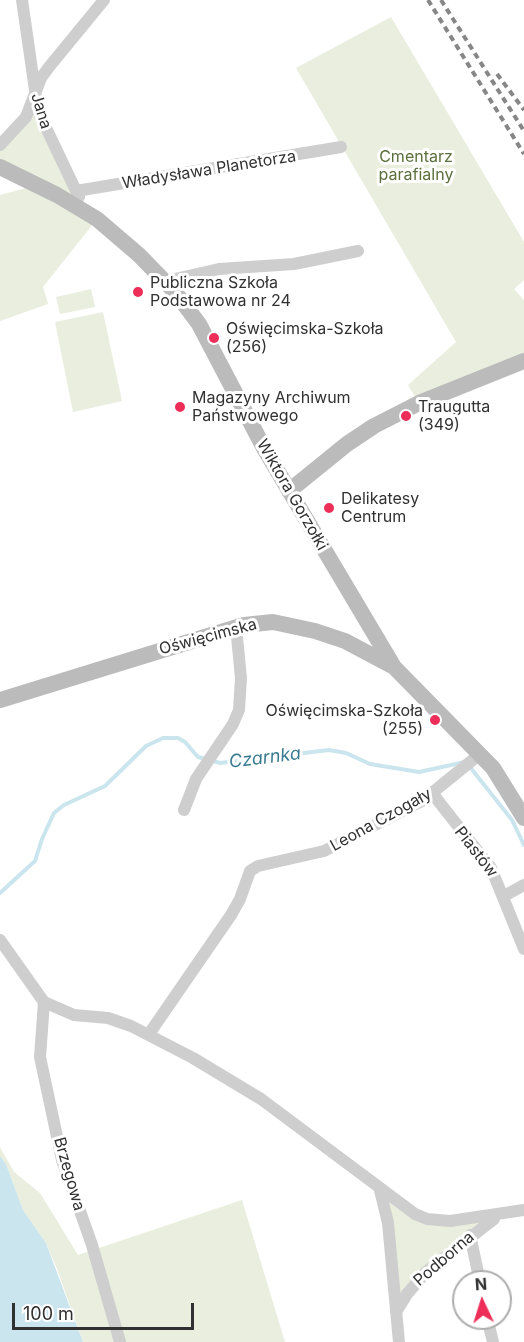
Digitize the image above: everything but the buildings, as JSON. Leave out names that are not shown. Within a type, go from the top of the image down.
[{"type":"main road","name":"Wiktora Gorzołki","points":[[0,167],[46,189],[88,214],[139,255],[166,282],[199,324],[289,491],[394,667]]},
{"type":"main road","points":[[289,491],[336,452],[374,426],[419,403],[524,362]]},
{"type":"main road","points":[[334,637],[357,629],[365,618]]},
{"type":"main road","name":"Oświęcimska","points":[[0,700],[236,627],[273,622],[334,637],[394,667],[480,754],[504,782],[524,818]]},
{"type":"street","name":"Jana","points":[[22,0],[34,97],[42,124],[88,214]]},
{"type":"street","points":[[0,145],[20,127],[49,67],[104,0]]},
{"type":"street","name":"Władysława Planetorza","points":[[76,192],[341,147]]},
{"type":"street","points":[[166,282],[219,269],[294,264],[358,251]]},
{"type":"street","points":[[184,810],[196,779],[233,724],[242,696],[236,627]]},
{"type":"street","name":"Leona Czogały","points":[[150,1034],[231,915],[240,899],[250,871],[258,866],[324,851],[422,801],[480,754]]},
{"type":"street","name":"Piastów","points":[[432,793],[491,868],[524,949]]},
{"type":"street","points":[[504,896],[524,885]]},
{"type":"street","points":[[0,940],[44,1002],[63,1012],[117,1021],[150,1034],[261,1099],[380,1190],[427,1220],[450,1221],[524,1210]]},
{"type":"street","name":"Brzegowa","points":[[44,1002],[40,1057],[62,1160],[92,1245],[120,1342]]},
{"type":"street","name":"Podborna","points":[[380,1190],[388,1223],[399,1342]]},
{"type":"street","name":"Podborna","points":[[396,1312],[416,1282],[470,1235],[500,1215]]},
{"type":"street","points":[[470,1235],[477,1270]]},
{"type":"green space","name":"Cmentarz parafialny","points":[[391,17],[524,242],[524,280],[514,289],[524,300],[524,361],[419,403],[408,385],[456,342],[296,68]]},
{"type":"green space","points":[[34,97],[88,214],[97,219],[43,287],[48,304],[0,321],[0,195],[26,188],[0,167],[0,145]]},
{"type":"green space","points":[[91,289],[95,307],[60,314],[56,297]]},
{"type":"green space","points":[[103,312],[122,401],[73,412],[55,322]]},
{"type":"green space","points":[[0,1147],[14,1172],[40,1193],[78,1255],[242,1200],[285,1342],[83,1342],[46,1243],[23,1210],[6,1164],[0,1156]]},
{"type":"green space","points":[[380,1190],[427,1219],[500,1215],[449,1252],[396,1312]]},
{"type":"water","points":[[0,1156],[6,1164],[23,1210],[46,1243],[83,1342],[0,1342]]},
{"type":"waterway","name":"Czarnka","points":[[0,893],[35,861],[54,813],[64,805],[105,786],[146,746],[163,738],[178,738],[185,742],[198,757],[220,763],[329,750],[346,753],[370,764],[419,772],[465,762]]},
{"type":"waterway","name":"Czarnka","points":[[470,767],[512,820],[524,845]]},
{"type":"railway","points":[[428,0],[524,154]]},
{"type":"railway","points":[[441,0],[524,131]]},
{"type":"railway","points":[[497,74],[524,110]]},
{"type":"place","name":"Publiczna Szkoła Podstawowa nr 24","points":[[138,292]]},
{"type":"place","name":"Oświęcimska-Szkoła (256)","points":[[214,338]]},
{"type":"place","name":"Magazyny Archiwum Państwowego","points":[[180,407]]},
{"type":"place","name":"Traugutta (349)","points":[[406,416]]},
{"type":"place","name":"Delikatesy Centrum","points":[[329,508]]},
{"type":"place","name":"Oświęcimska-Szkoła (255)","points":[[435,720]]}]
